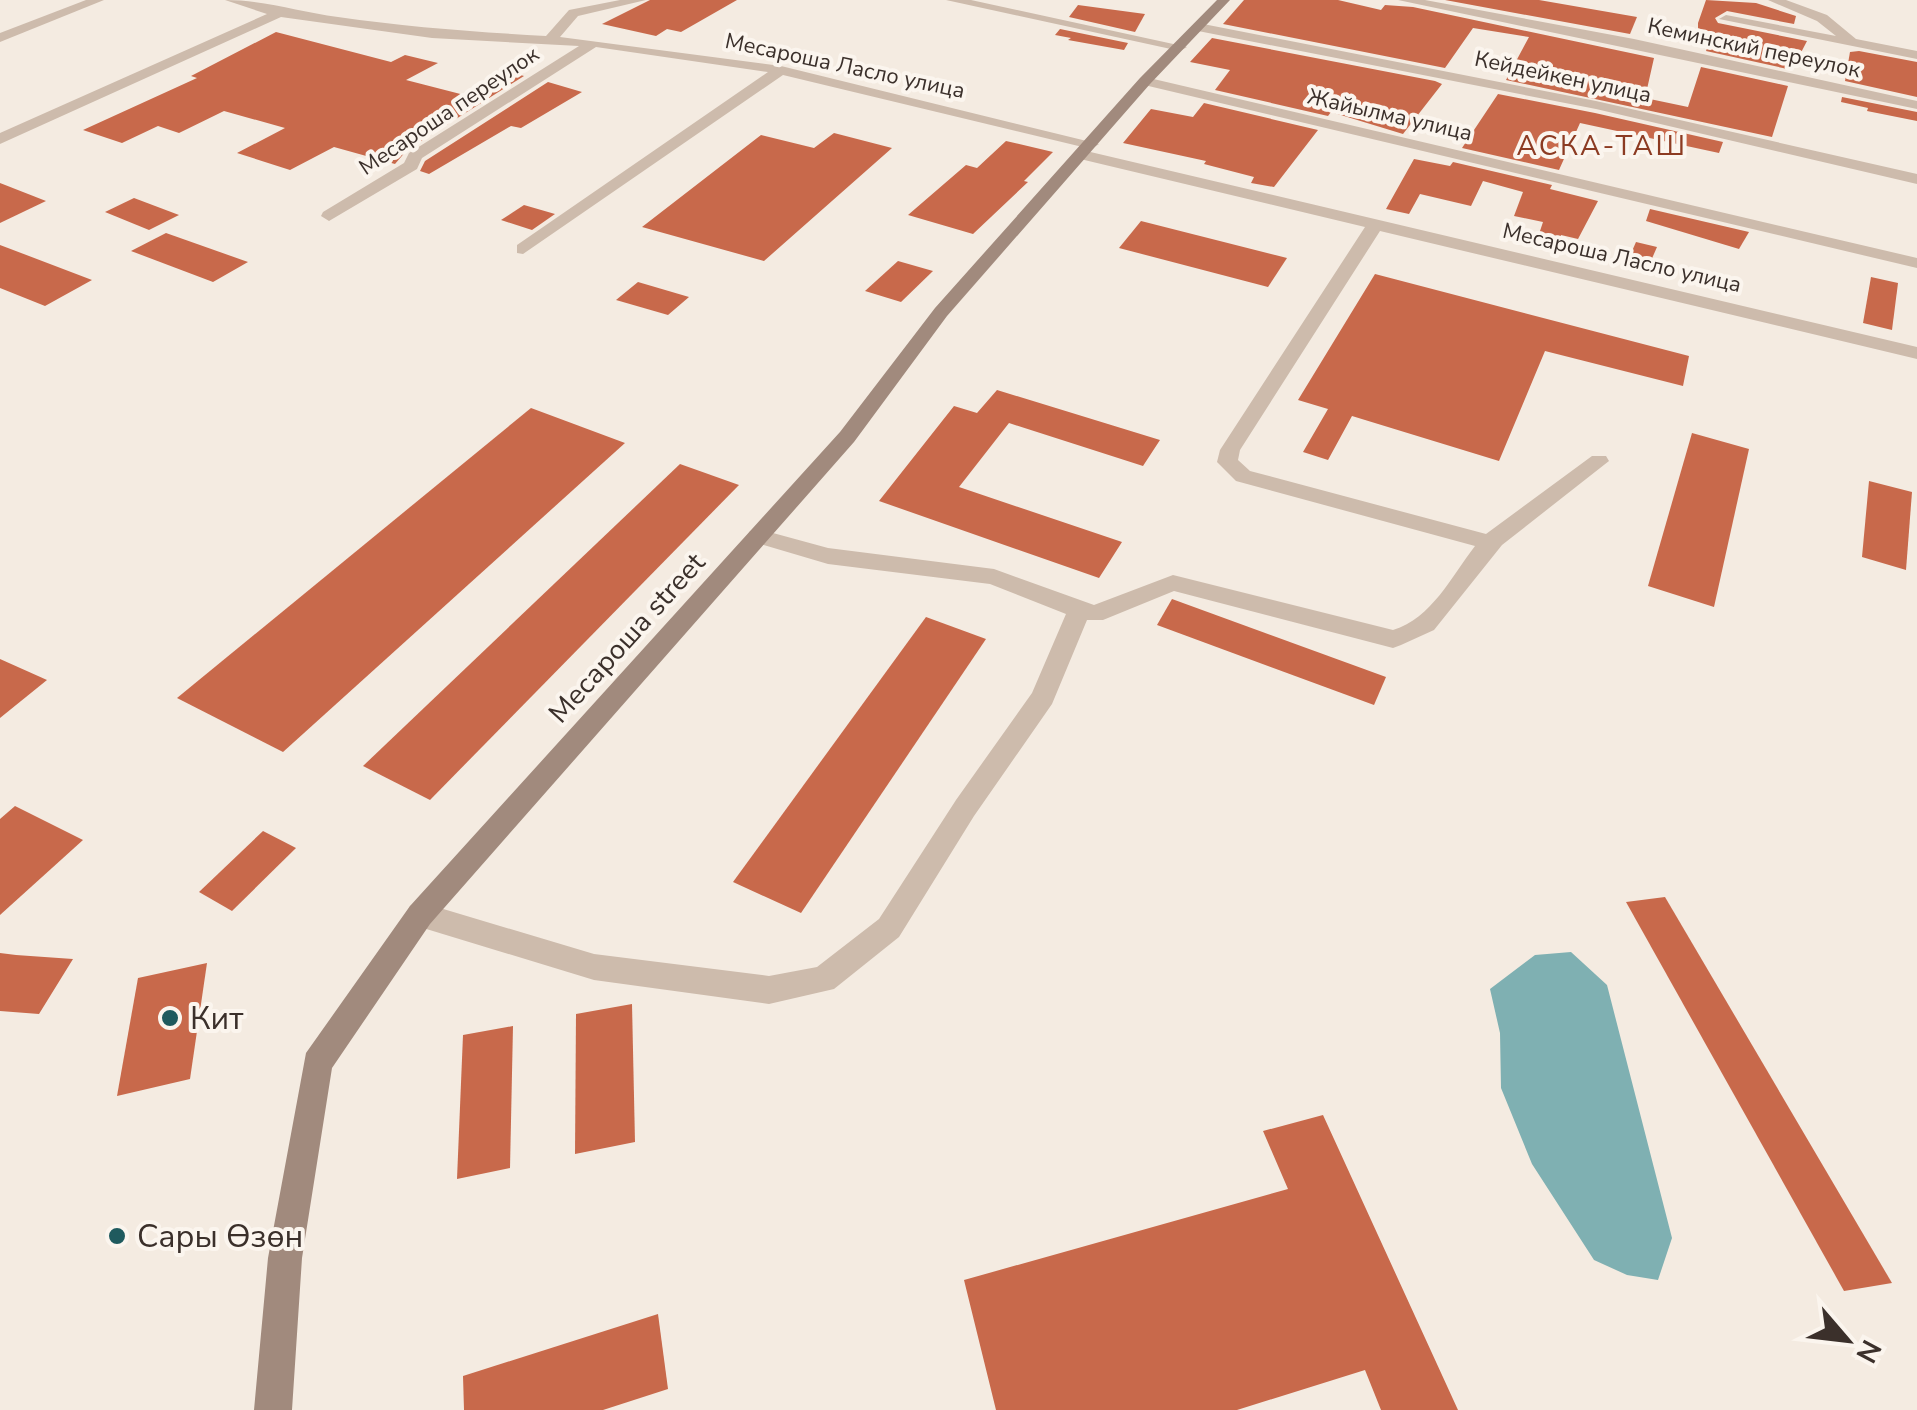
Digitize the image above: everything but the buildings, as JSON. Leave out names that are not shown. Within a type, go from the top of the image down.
[{"type":"street","points":[[0,38],[98,0]]},
{"type":"street","name":"Месароша Ласло улица","points":[[231,0],[279,13],[432,34],[594,43],[780,70],[1376,223],[1917,353]]},
{"type":"street","points":[[0,139],[306,0]]},
{"type":"street","points":[[551,39],[574,13],[640,0]]},
{"type":"street","points":[[952,0],[1180,46]]},
{"type":"street","name":"Месароша street","points":[[273,1410],[285,1258],[317,1063],[420,915],[848,437],[941,312],[1145,81],[1224,0]]},
{"type":"street","name":"Кеминский переулок","points":[[1404,0],[1634,43],[1917,105]]},
{"type":"street","points":[[1774,0],[1790,1],[1822,18],[1854,43]]},
{"type":"street","points":[[1726,20],[1917,54]]},
{"type":"street","name":"Кейдейкен улица","points":[[1198,27],[1596,105],[1917,179]]},
{"type":"street","name":"Месароша переулок","points":[[329,216],[410,166],[415,156],[594,43]]},
{"type":"street","points":[[524,248],[780,70]]},
{"type":"street","name":"Жайылма улица","points":[[1145,81],[1917,263]]},
{"type":"street","points":[[1376,223],[1230,450],[1227,462],[1242,476],[1490,543]]},
{"type":"street","points":[[758,536],[828,556],[994,577],[1095,614],[1173,583],[1392,639],[1410,636],[1425,627],[1490,543],[1524,513],[1599,461]]},
{"type":"street","points":[[420,915],[594,967],[769,990],[824,979],[889,928],[964,808],[1042,697],[1079,611]]},
{"type":"water","points":[[1571,952],[1607,985],[1672,1238],[1658,1280],[1627,1275],[1594,1260],[1532,1164],[1501,1088],[1500,1033],[1490,989],[1535,955]]},
{"type":"place","name":"Кит","points":[[170,1018]]},
{"type":"place","name":"Сары Өзөн","points":[[117,1236]]},
{"type":"district","name":"АСКА-ТАШ","points":[[1602,146]]}]
